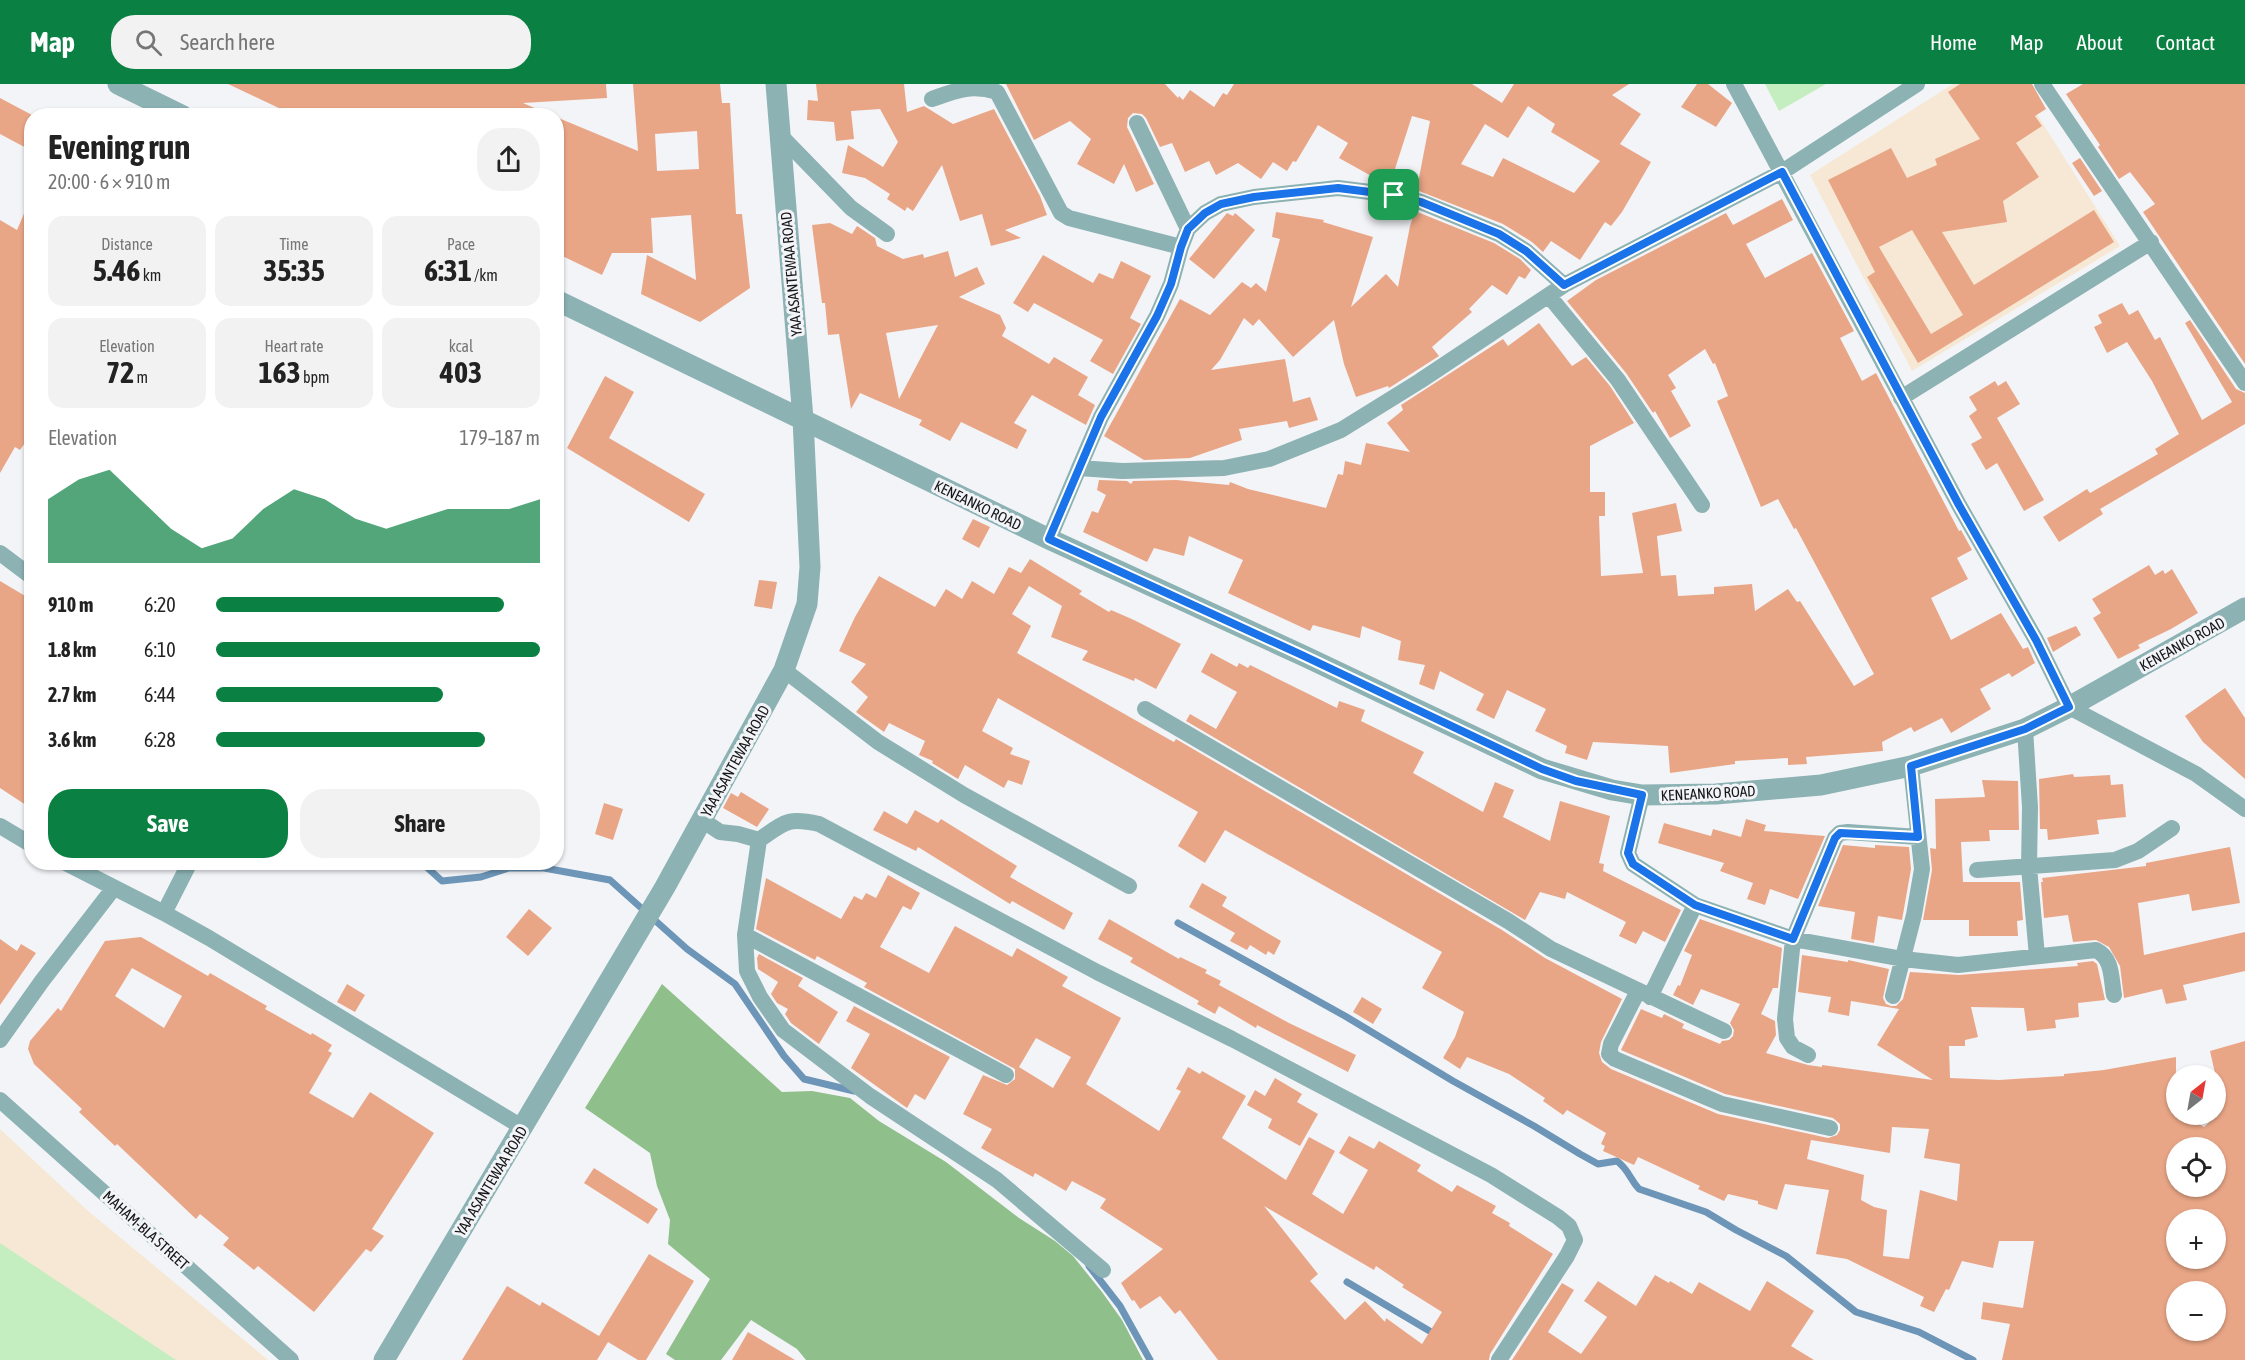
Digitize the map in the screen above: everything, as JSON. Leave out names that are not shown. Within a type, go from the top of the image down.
[{"type":"street","points":[[118,84],[167,108]]},
{"type":"street","name":"YAA ASANTEWAA ROAD","points":[[384,1360],[665,887],[784,670],[807,604],[810,567],[802,419],[776,84]]},
{"type":"street","points":[[1734,84],[1901,399],[2036,640],[2069,707],[2196,774],[2245,809]]},
{"type":"street","points":[[1079,468],[1122,471],[1224,468],[1269,459],[1341,430],[1420,381],[1564,285],[1782,172],[1917,84]]},
{"type":"street","points":[[2043,84],[2245,383]]},
{"type":"street","points":[[932,99],[970,85],[985,85],[997,92],[1060,213],[1069,218],[1181,247]]},
{"type":"street","points":[[1137,123],[1188,229]]},
{"type":"street","points":[[780,135],[851,208],[887,234]]},
{"type":"street","points":[[1049,539],[1101,417],[1157,316],[1171,284],[1188,229],[1205,213],[1221,204],[1254,197],[1338,188],[1394,195],[1421,202],[1499,234],[1526,251],[1564,285]]},
{"type":"street","points":[[1901,399],[2151,242]]},
{"type":"street","points":[[1549,296],[1618,380],[1702,505]]},
{"type":"street","name":"KENEANKO ROAD","points":[[564,304],[1049,539],[1542,769],[1576,781],[1642,795],[1716,794],[1821,785],[1911,766],[2025,729],[2069,707],[2245,608]]},
{"type":"street","points":[[0,554],[24,571]]},
{"type":"street","points":[[784,670],[878,742],[964,795],[1129,886]]},
{"type":"street","points":[[1145,709],[1508,921],[1551,949],[1724,1031]]},
{"type":"street","points":[[2025,729],[2030,807],[2029,867],[2037,956]]},
{"type":"street","points":[[1893,996],[1914,915],[1922,869],[1911,766]]},
{"type":"street","points":[[1642,795],[1628,853],[1633,864],[1695,905],[1793,939],[1903,959],[1958,965],[2096,950],[2108,961],[2114,995]]},
{"type":"street","points":[[702,820],[720,832],[759,840]]},
{"type":"street","points":[[1103,1270],[997,1180],[870,1096],[783,1030],[760,997],[747,971],[745,935],[759,840],[786,820],[803,820],[819,824],[1097,972],[1491,1176],[1558,1217],[1569,1226],[1575,1240],[1567,1256],[1499,1360]]},
{"type":"street","points":[[0,826],[24,840]]},
{"type":"street","points":[[1977,870],[2115,860],[2138,850],[2172,828]]},
{"type":"street","points":[[1808,1055],[1793,1047],[1786,1038],[1785,1019],[1793,939],[1835,838],[1840,833],[1918,837]]},
{"type":"street","points":[[79,870],[164,913],[522,1127]]},
{"type":"street","points":[[164,913],[186,870]]},
{"type":"street","points":[[0,1040],[113,889]]},
{"type":"street","points":[[1695,905],[1644,994],[1611,1044],[1610,1054],[1615,1059],[1722,1104],[1830,1128]]},
{"type":"street","points":[[745,935],[1006,1075]]},
{"type":"street","name":"MAHAM-BLA STREET","points":[[0,1100],[291,1360]]},
{"type":"shaded area","points":[[1953,84],[2018,84],[2120,246],[1912,371],[1810,175]]},
{"type":"shaded area","points":[[0,1129],[87,1210],[268,1360],[0,1360]]},
{"type":"green space","points":[[1765,84],[1826,84],[1779,111]]},
{"type":"green space","points":[[662,984],[782,1092],[812,1091],[850,1098],[879,1121],[946,1162],[1019,1218],[1055,1241],[1073,1256],[1102,1292],[1122,1320],[1143,1360],[806,1360],[797,1349],[751,1320],[721,1360],[675,1360],[666,1354],[710,1279],[668,1244],[670,1220],[657,1186],[650,1153],[585,1108]]},
{"type":"green space","points":[[0,1243],[176,1360],[0,1360]]},
{"type":"building","points":[[228,84],[606,84],[607,98],[523,103],[535,108],[279,108]]},
{"type":"building","points":[[633,84],[720,84],[722,103],[730,103],[736,214],[742,214],[750,288],[700,322],[641,294],[647,255],[696,280],[691,215],[651,218],[653,253],[612,253],[602,275],[564,257],[564,120],[638,151]],"holes":[[[697,131],[699,169],[657,171],[655,134]]]},
{"type":"building","points":[[816,84],[904,84],[907,112],[924,106],[953,124],[994,109],[1040,196],[1047,215],[1005,230],[1021,238],[991,246],[982,214],[960,221],[942,165],[913,211],[907,207],[905,211],[887,199],[890,194],[865,178],[842,173],[848,145],[883,167],[898,142],[880,109],[851,111],[854,139],[836,141],[834,122],[807,120],[808,100],[818,101]]},
{"type":"building","points":[[1006,84],[1165,84],[1178,98],[1179,96],[1183,100],[1190,90],[1214,107],[1223,93],[1227,95],[1234,84],[1472,84],[1502,103],[1514,84],[1629,84],[1612,95],[1641,114],[1620,144],[1651,162],[1622,212],[1611,226],[1605,222],[1580,260],[1551,241],[1543,252],[1532,242],[1503,224],[1419,191],[1417,188],[1430,121],[1412,116],[1393,175],[1389,173],[1384,183],[1339,158],[1348,143],[1318,125],[1296,162],[1293,161],[1287,171],[1273,162],[1261,179],[1238,163],[1216,175],[1209,161],[1185,172],[1172,143],[1160,147],[1146,118],[1142,114],[1133,113],[1128,118],[1127,127],[1154,184],[1136,192],[1124,164],[1114,184],[1077,164],[1091,139],[1070,121],[1034,140]],"holes":[[[1528,106],[1555,124],[1551,132],[1600,161],[1574,193],[1503,158],[1493,177],[1461,164],[1485,124],[1508,138]]]},
{"type":"building","points":[[1697,84],[1708,84],[1732,103],[1716,127],[1681,107]]},
{"type":"building","points":[[1960,84],[2032,84],[2046,109],[2035,116],[2042,126],[2016,143],[2039,177],[2003,201],[2007,222],[1942,232],[1974,285],[2094,210],[2114,242],[1918,363],[1867,277],[1875,272],[1828,180],[1891,148],[1907,178],[1937,165],[1935,159],[1980,139],[1948,92]],"holes":[[[1912,230],[1963,315],[1931,334],[1879,247]]]},
{"type":"building","points":[[2083,84],[2245,84],[2245,364],[2143,212],[2155,204],[2130,172],[2119,179],[2098,147],[2100,145],[2066,94]]},
{"type":"building","points":[[0,98],[24,111],[24,147],[0,134]]},
{"type":"building","points":[[2080,158],[2102,191],[2094,196],[2072,163]]},
{"type":"building","points":[[1782,199],[1793,220],[1746,244],[1765,278],[1812,253],[1854,331],[1840,338],[1862,381],[1876,373],[1959,531],[1961,530],[1972,550],[1957,558],[1968,579],[1931,598],[1951,640],[2001,613],[2023,649],[2028,647],[2035,663],[2012,677],[2009,673],[1980,689],[1991,709],[1951,733],[1942,718],[1914,732],[1911,727],[1882,742],[1883,751],[1806,757],[1807,764],[1788,765],[1788,758],[1735,761],[1735,764],[1670,773],[1668,746],[1593,742],[1587,760],[1565,753],[1567,746],[1535,731],[1546,709],[1507,690],[1494,719],[1476,710],[1484,694],[1440,671],[1434,690],[1419,684],[1425,665],[1398,660],[1401,641],[1362,626],[1360,638],[1313,625],[1310,631],[1228,593],[1243,560],[1189,536],[1184,556],[1154,548],[1147,562],[1083,532],[1092,511],[1098,513],[1106,495],[1097,490],[1099,480],[1127,481],[1131,484],[1133,481],[1176,480],[1229,485],[1230,482],[1248,489],[1326,508],[1338,474],[1343,475],[1345,461],[1361,465],[1366,443],[1410,452],[1387,423],[1403,410],[1401,405],[1503,339],[1508,346],[1539,323],[1572,366],[1586,357],[1610,386],[1634,423],[1590,446],[1590,492],[1605,492],[1605,516],[1599,516],[1601,576],[1643,573],[1632,513],[1676,503],[1682,531],[1657,536],[1661,576],[1676,575],[1678,596],[1714,594],[1714,587],[1752,584],[1755,611],[1788,589],[1797,602],[1800,601],[1854,686],[1874,674],[1796,528],[1794,529],[1778,499],[1761,507],[1717,401],[1728,396],[1715,363],[1713,364],[1705,349],[1668,375],[1676,388],[1671,391],[1691,426],[1670,438],[1655,411],[1653,413],[1626,373],[1567,301],[1596,280],[1726,213],[1733,225]]},
{"type":"building","points":[[1415,211],[1494,243],[1520,259],[1531,270],[1525,279],[1519,276],[1507,295],[1492,285],[1469,309],[1472,312],[1432,347],[1439,356],[1389,388],[1388,386],[1356,397],[1344,364],[1334,320],[1293,357],[1259,319],[1253,326],[1244,318],[1220,360],[1211,370],[1285,359],[1293,402],[1310,397],[1318,420],[1289,428],[1287,421],[1239,429],[1242,440],[1190,458],[1144,460],[1104,436],[1180,299],[1210,315],[1242,282],[1251,288],[1256,283],[1266,292],[1280,239],[1272,237],[1276,212],[1324,220],[1323,222],[1373,237],[1351,307],[1386,274],[1398,287]]},
{"type":"building","points":[[1227,213],[1233,216],[1235,213],[1255,230],[1214,279],[1189,259]]},
{"type":"building","points":[[24,214],[24,444],[20,450],[15,447],[0,473],[0,220],[17,230]]},
{"type":"building","points":[[830,223],[852,234],[857,226],[875,238],[877,246],[903,259],[923,254],[924,258],[948,251],[955,277],[977,267],[985,284],[959,297],[1000,315],[1006,328],[1002,336],[1049,364],[1054,357],[1088,377],[1078,395],[1095,405],[1086,425],[1032,395],[1014,423],[1027,430],[1017,449],[961,422],[950,441],[919,425],[922,420],[860,393],[851,409],[839,334],[828,335],[812,225]],"holes":[[[938,325],[899,399],[886,333]]]},
{"type":"building","points":[[1043,255],[1093,283],[1099,273],[1113,279],[1121,261],[1151,276],[1130,318],[1141,324],[1113,374],[1090,361],[1103,340],[1034,303],[1028,312],[1013,303]]},
{"type":"building","points":[[2122,303],[2129,315],[2138,310],[2155,340],[2160,337],[2202,420],[2232,402],[2185,323],[2190,320],[2236,389],[2245,393],[2245,424],[2100,509],[2103,514],[2059,542],[2043,517],[2087,489],[2090,493],[2158,454],[2155,449],[2179,434],[2152,381],[2127,342],[2107,353],[2094,327],[2102,323],[2098,315]]},
{"type":"building","points":[[605,376],[634,392],[609,438],[705,494],[689,522],[567,448]]},
{"type":"building","points":[[1995,381],[1998,386],[2006,381],[2020,404],[1997,418],[2044,500],[2024,511],[1997,463],[1986,470],[1971,444],[1982,438],[1969,416],[1977,410],[1969,397]]},
{"type":"building","points":[[973,519],[990,527],[979,548],[962,539]]},
{"type":"building","points":[[1030,559],[1082,591],[1079,594],[1109,612],[1111,610],[1134,620],[1181,644],[1156,689],[1135,678],[1134,681],[1082,660],[1088,651],[1051,637],[1062,606],[1029,586],[1012,614],[1031,626],[1017,653],[1172,741],[1176,739],[1502,930],[1545,958],[1622,999],[1601,1042],[1599,1053],[1602,1062],[1611,1069],[1718,1114],[1828,1138],[1837,1135],[1840,1130],[1840,1124],[1833,1118],[1725,1094],[1621,1050],[1641,1009],[1662,1018],[1664,1014],[1684,1024],[1682,1028],[1720,1044],[1733,1036],[1734,1030],[1730,1023],[1740,1004],[1701,989],[1693,1005],[1673,995],[1678,985],[1680,986],[1692,955],[1684,951],[1700,919],[1782,948],[1778,988],[1773,988],[1761,1014],[1775,1021],[1776,1035],[1766,1053],[1808,1065],[1933,1080],[1877,1045],[1899,1009],[1851,1001],[1849,1016],[1828,1012],[1831,997],[1798,992],[1802,955],[1848,962],[1848,960],[1889,969],[1883,998],[1886,1004],[1891,1006],[1896,1006],[1903,999],[1910,972],[1959,975],[2078,966],[2077,963],[2093,961],[2097,964],[2105,1000],[2078,1003],[2079,1017],[2055,1020],[2056,1028],[2027,1031],[2024,1008],[1971,1007],[1978,1037],[1965,1040],[1965,1046],[1949,1046],[1950,1078],[1999,1080],[2064,1076],[2064,1074],[2104,1070],[2176,1057],[2176,1065],[2166,1065],[2166,1125],[2201,1125],[2204,1127],[2206,1125],[2226,1125],[2226,1065],[2213,1065],[2210,1051],[2245,1041],[2245,1360],[2002,1360],[2010,1324],[1981,1319],[1983,1302],[2023,1308],[2034,1241],[1999,1241],[1993,1268],[1962,1261],[1949,1290],[1946,1289],[1934,1312],[1920,1306],[1924,1297],[1847,1259],[1816,1254],[1829,1190],[1785,1184],[1777,1210],[1758,1204],[1758,1201],[1728,1194],[1724,1201],[1698,1189],[1700,1186],[1638,1157],[1634,1165],[1603,1151],[1605,1146],[1601,1144],[1606,1133],[1567,1110],[1563,1115],[1543,1101],[1545,1098],[1509,1074],[1467,1057],[1460,1069],[1443,1058],[1455,1037],[1464,1012],[1422,988],[1442,952],[1225,830],[1205,863],[1178,846],[1198,812],[998,698],[982,731],[1013,748],[1010,754],[1030,761],[1022,785],[1008,780],[1004,788],[965,765],[958,779],[932,763],[933,761],[919,755],[925,741],[889,723],[884,732],[856,712],[868,697],[851,682],[866,664],[839,651],[855,617],[879,576],[935,607],[946,589],[962,599],[972,581],[994,594],[1009,567],[1021,573]],"holes":[[[1892,1127],[1929,1129],[1924,1158],[1960,1164],[1957,1201],[1920,1190],[1909,1259],[1883,1256],[1887,1210],[1874,1207],[1861,1200],[1864,1175],[1807,1159],[1811,1140],[1890,1153]]]},
{"type":"building","points":[[2149,565],[2155,575],[2163,570],[2165,574],[2172,569],[2198,613],[2138,645],[2140,648],[2118,659],[2093,618],[2101,613],[2092,599]]},
{"type":"building","points":[[759,580],[777,582],[772,609],[754,606]]},
{"type":"building","points":[[0,581],[24,595],[24,804],[0,788]]},
{"type":"building","points":[[2076,626],[2081,635],[2053,652],[2047,638]]},
{"type":"building","points":[[1211,653],[1237,667],[1239,663],[1248,668],[1250,665],[1337,708],[1339,701],[1365,710],[1361,721],[1424,752],[1413,773],[1483,812],[1495,782],[1514,790],[1503,817],[1550,841],[1560,801],[1610,816],[1599,863],[1604,864],[1603,871],[1681,910],[1665,942],[1643,931],[1636,944],[1619,936],[1626,922],[1567,892],[1565,899],[1540,892],[1525,920],[1186,721],[1190,714],[1216,729],[1237,692],[1201,672]]},
{"type":"building","points":[[2225,688],[2245,718],[2245,779],[2203,742],[2185,716]]},
{"type":"building","points":[[2073,774],[2074,777],[2110,775],[2111,785],[2123,784],[2126,817],[2097,820],[2099,834],[2048,840],[2047,829],[2040,829],[2039,779]]},
{"type":"building","points":[[1982,780],[2018,781],[2019,830],[1989,830],[1990,841],[1961,842],[1963,882],[2020,882],[2023,920],[2017,921],[2018,936],[1969,936],[1969,920],[1923,920],[1932,870],[1930,848],[1936,849],[1935,799],[1985,797]]},
{"type":"building","points":[[741,792],[769,809],[757,827],[723,808],[731,793],[738,797]]},
{"type":"building","points":[[604,803],[623,809],[613,840],[595,834]]},
{"type":"building","points":[[915,810],[938,823],[941,819],[1017,866],[1010,877],[1073,913],[1064,930],[1012,901],[1010,904],[918,847],[916,851],[873,830],[884,811],[907,824]]},
{"type":"building","points":[[1746,819],[1766,825],[1764,831],[1825,836],[1798,899],[1770,889],[1765,905],[1747,899],[1753,883],[1720,871],[1724,863],[1658,843],[1664,823],[1711,836],[1713,829],[1741,837]]},
{"type":"building","points":[[1843,845],[1875,848],[1875,845],[1909,847],[1911,869],[1902,920],[1878,916],[1874,943],[1851,939],[1855,912],[1818,906]]},
{"type":"building","points":[[2230,847],[2240,903],[2192,911],[2189,894],[2138,903],[2144,955],[2245,932],[2245,971],[2183,985],[2187,1000],[2166,1004],[2162,989],[2124,998],[2120,966],[2109,947],[2096,940],[2073,942],[2068,915],[2044,918],[2042,878],[2146,866],[2146,863]]},
{"type":"building","points":[[888,875],[920,893],[911,910],[903,906],[880,947],[929,973],[955,926],[1012,957],[1017,948],[1068,977],[1062,986],[1121,1018],[1086,1084],[1159,1131],[1181,1091],[1176,1089],[1188,1067],[1200,1074],[1202,1071],[1246,1096],[1222,1138],[1286,1180],[1309,1137],[1335,1151],[1312,1194],[1343,1214],[1368,1170],[1339,1153],[1349,1136],[1374,1149],[1379,1141],[1421,1165],[1417,1171],[1452,1192],[1457,1185],[1496,1206],[1492,1213],[1553,1254],[1490,1354],[1489,1360],[1218,1360],[1180,1310],[1175,1314],[1160,1296],[1140,1309],[1121,1283],[1163,1249],[1100,1208],[1106,1199],[1072,1181],[1066,1191],[1035,1173],[1033,1177],[981,1148],[992,1129],[963,1114],[983,1075],[1007,1085],[1015,1079],[1015,1069],[864,987],[867,983],[817,956],[815,960],[756,929],[766,878],[841,919],[854,896],[862,900],[866,893],[876,898]],"holes":[[[1036,1038],[1071,1057],[1053,1088],[1019,1067]],[[1264,1206],[1374,1270],[1376,1266],[1404,1285],[1402,1287],[1442,1312],[1422,1344],[1386,1318],[1385,1322],[1365,1301],[1345,1320],[1310,1281],[1318,1274]]]},
{"type":"building","points":[[1202,883],[1227,897],[1222,906],[1281,941],[1274,955],[1268,951],[1266,955],[1250,945],[1247,950],[1230,941],[1235,933],[1189,907]]},
{"type":"building","points":[[529,909],[552,928],[528,956],[506,937]]},
{"type":"building","points":[[1109,919],[1179,959],[1180,957],[1207,970],[1205,973],[1221,981],[1219,985],[1289,1023],[1356,1055],[1348,1072],[1257,1025],[1256,1028],[1219,1006],[1215,1014],[1197,1004],[1199,1001],[1130,962],[1133,958],[1098,939]]},
{"type":"building","points":[[141,937],[208,976],[210,973],[267,1006],[265,1009],[332,1045],[328,1051],[332,1053],[309,1093],[353,1118],[370,1092],[434,1133],[372,1229],[384,1236],[371,1252],[366,1249],[314,1312],[258,1266],[254,1270],[223,1245],[229,1238],[200,1214],[196,1219],[117,1144],[115,1146],[79,1112],[82,1109],[34,1064],[28,1049],[30,1041],[58,1008],[61,1011],[105,941]],"holes":[[[132,968],[182,996],[164,1028],[115,996]]]},
{"type":"building","points":[[0,939],[17,951],[21,944],[36,953],[0,1005]]},
{"type":"building","points":[[759,954],[803,978],[798,986],[838,1012],[819,1044],[791,1023],[785,1014],[788,1009],[777,1003],[771,994],[778,982],[758,969]]},
{"type":"building","points":[[347,984],[365,995],[355,1012],[337,1002]]},
{"type":"building","points":[[1362,997],[1382,1009],[1373,1024],[1353,1012]]},
{"type":"building","points":[[854,1006],[950,1057],[925,1100],[915,1094],[907,1108],[851,1068],[870,1034],[846,1021]]},
{"type":"building","points":[[1275,1078],[1302,1094],[1297,1102],[1318,1114],[1300,1146],[1268,1128],[1272,1119],[1247,1105],[1255,1090],[1265,1096]]},
{"type":"building","points":[[594,1168],[658,1209],[648,1224],[584,1183]]},
{"type":"building","points":[[649,1254],[694,1281],[646,1360],[638,1360],[608,1342],[597,1360],[462,1360],[507,1286],[540,1306],[542,1302],[599,1336]]},
{"type":"building","points":[[1655,1275],[1692,1294],[1699,1282],[1750,1311],[1767,1281],[1814,1311],[1791,1346],[1814,1360],[1512,1360],[1562,1283],[1574,1290],[1548,1332],[1581,1354],[1607,1317],[1584,1301],[1598,1281],[1636,1306]]},
{"type":"building","points":[[748,1332],[795,1360],[732,1360]]},
{"type":"waterway","points":[[430,870],[442,881],[481,877],[503,870]]},
{"type":"waterway","points":[[555,870],[610,880],[687,949],[735,984],[784,1056],[804,1079],[854,1091]]},
{"type":"waterway","points":[[1178,923],[1345,1016],[1598,1164],[1617,1161],[1639,1189],[1706,1212],[1786,1256],[1856,1312],[1919,1332],[1973,1360]]},
{"type":"waterway","points":[[1089,1266],[1120,1306],[1150,1360]]},
{"type":"waterway","points":[[1347,1282],[1438,1336]]},
{"type":"route","points":[[1782,172],[1901,399],[2036,640],[2069,707],[2025,729],[1911,766],[1918,837],[1840,833],[1835,838],[1793,939],[1695,905],[1633,864],[1628,853],[1642,795],[1576,781],[1542,769],[1049,539],[1101,417],[1157,316],[1171,284],[1188,229],[1205,213],[1221,204],[1254,197],[1338,188],[1394,195],[1421,202],[1499,234],[1526,251],[1564,285],[1782,172]]}]
